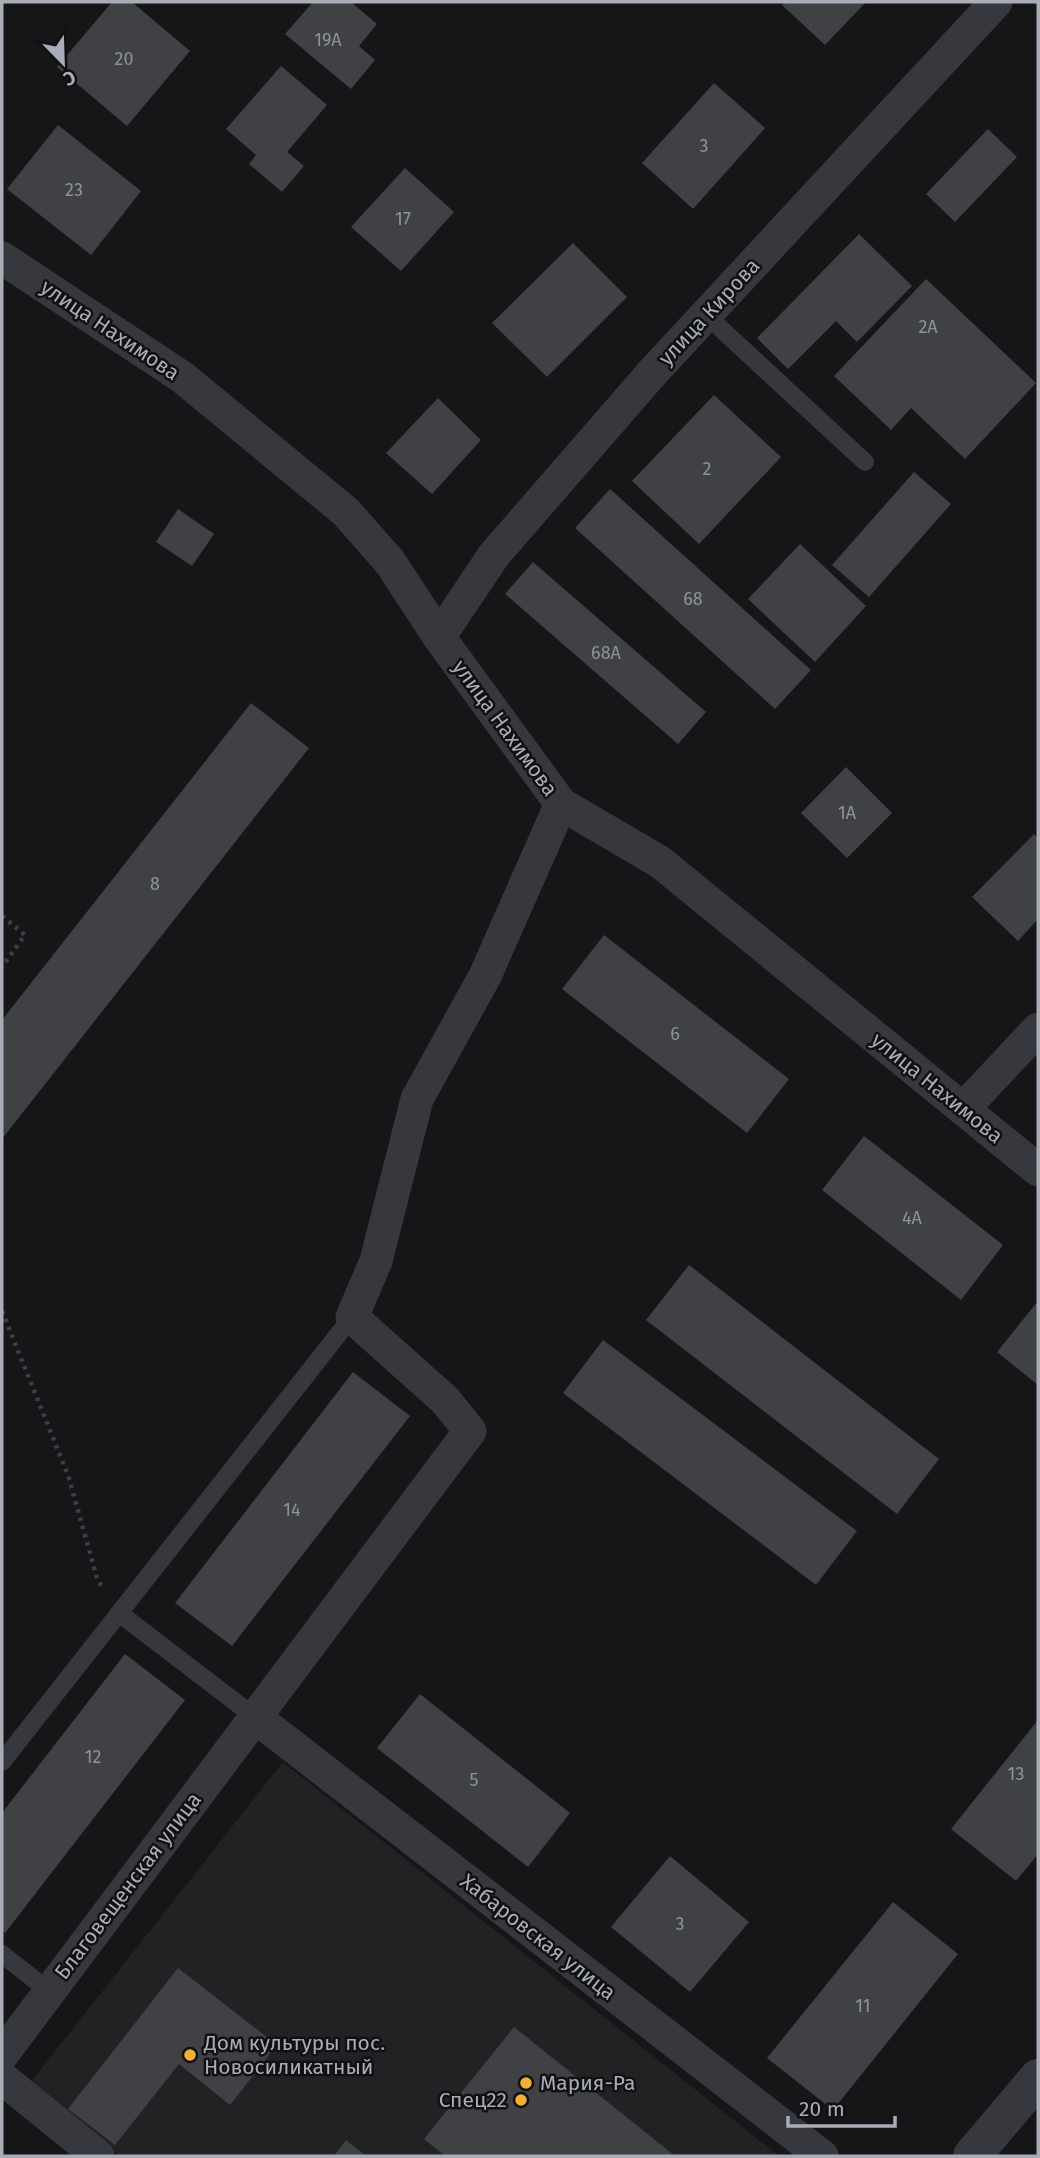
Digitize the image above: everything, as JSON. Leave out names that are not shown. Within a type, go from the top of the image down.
[{"type":"street","name":"улица Кирова","points":[[439,637],[494,555],[644,383],[996,2]]},
{"type":"street","name":"улица Нахимова","points":[[2,258],[182,377],[346,512],[390,562],[439,637],[561,804],[660,862],[1038,1170]]},
{"type":"street","points":[[352,1317],[376,1262],[417,1099],[485,976],[561,804]]},
{"type":"street","points":[[963,1109],[1038,1029]]},
{"type":"street","name":"Благовещенская улица","points":[[2,2055],[470,1431],[446,1399],[352,1317]]},
{"type":"street","name":"Хабаровская улица","points":[[255,1717],[822,2156]]},
{"type":"street","points":[[2,2078],[98,2156]]},
{"type":"street","points":[[972,2156],[1038,2078]]},
{"type":"lane","points":[[706,315],[865,462]]},
{"type":"lane","points":[[2,1762],[352,1317]]},
{"type":"lane","points":[[119,1613],[255,1717]]},
{"type":"lane","points":[[2,1954],[49,1991]]},
{"type":"path","points":[[2,916],[25,935],[2,967]]},
{"type":"path","points":[[2,1311],[68,1475],[97,1578],[119,1613]]},
{"type":"shaded area","points":[[283,1762],[779,2156],[120,2156],[30,2083]]},
{"type":"building","points":[[112,2],[132,2],[190,51],[127,126],[57,67]]},
{"type":"building","points":[[313,2],[351,2],[377,24],[359,46],[375,60],[351,89],[285,34]]},
{"type":"building","points":[[784,2],[866,2],[825,45],[782,5]]},
{"type":"building","points":[[281,66],[327,105],[287,152],[304,166],[282,192],[249,164],[256,155],[226,129]]},
{"type":"building","points":[[714,83],[765,128],[693,209],[642,163]]},
{"type":"building","points":[[58,125],[141,191],[91,255],[7,189]]},
{"type":"building","points":[[988,129],[1017,157],[955,222],[926,194]]},
{"type":"building","points":[[405,168],[454,212],[401,271],[351,227]]},
{"type":"building","points":[[859,234],[912,286],[857,342],[836,321],[788,369],[757,338]]},
{"type":"building","points":[[573,243],[627,297],[547,377],[492,323]]},
{"type":"building","points":[[926,279],[1036,383],[965,459],[911,408],[891,430],[834,376]]},
{"type":"building","points":[[714,395],[781,457],[699,544],[632,481]]},
{"type":"building","points":[[438,398],[481,440],[432,494],[386,453]]},
{"type":"building","points":[[914,472],[951,504],[869,597],[832,565]]},
{"type":"building","points":[[610,489],[811,670],[775,709],[575,528]]},
{"type":"building","points":[[178,509],[214,534],[192,566],[156,542]]},
{"type":"building","points":[[800,544],[866,606],[815,662],[748,599]]},
{"type":"building","points":[[533,562],[706,712],[678,744],[505,594]]},
{"type":"building","points":[[251,703],[309,748],[2,1139],[2,1020]]},
{"type":"building","points":[[846,767],[892,813],[847,858],[801,813]]},
{"type":"building","points":[[1034,834],[1038,838],[1038,919],[1018,941],[972,897]]},
{"type":"building","points":[[604,935],[789,1079],[747,1133],[562,989]]},
{"type":"building","points":[[864,1136],[1003,1245],[961,1300],[822,1190]]},
{"type":"building","points":[[689,1265],[939,1459],[897,1514],[646,1320]]},
{"type":"building","points":[[1038,1301],[1038,1385],[997,1352]]},
{"type":"building","points":[[603,1340],[857,1531],[816,1585],[563,1393]]},
{"type":"building","points":[[353,1372],[410,1416],[232,1646],[175,1603]]},
{"type":"building","points":[[125,1654],[185,1700],[5,1933],[2,1930],[2,1813]]},
{"type":"building","points":[[420,1694],[570,1813],[528,1867],[377,1748]]},
{"type":"building","points":[[1038,1720],[1038,1854],[1016,1881],[951,1829]]},
{"type":"building","points":[[670,1856],[749,1922],[690,1992],[611,1927]]},
{"type":"building","points":[[893,1902],[958,1954],[833,2110],[767,2058]]},
{"type":"building","name":"Дом культуры пос. Новосиликатный","points":[[178,1968],[277,2045],[230,2105],[179,2064],[115,2145],[68,2109]]},
{"type":"building","name":"Мария-Ра","points":[[514,2027],[675,2156],[445,2156],[424,2139]]},
{"type":"building","points":[[346,2140],[366,2156],[334,2156]]},
{"type":"place","name":"Дом культуры пос. Новосиликатный","points":[[190,2055]]},
{"type":"place","name":"Мария-Ра","points":[[526,2083]]},
{"type":"place","name":"Спец22","points":[[521,2100]]}]
